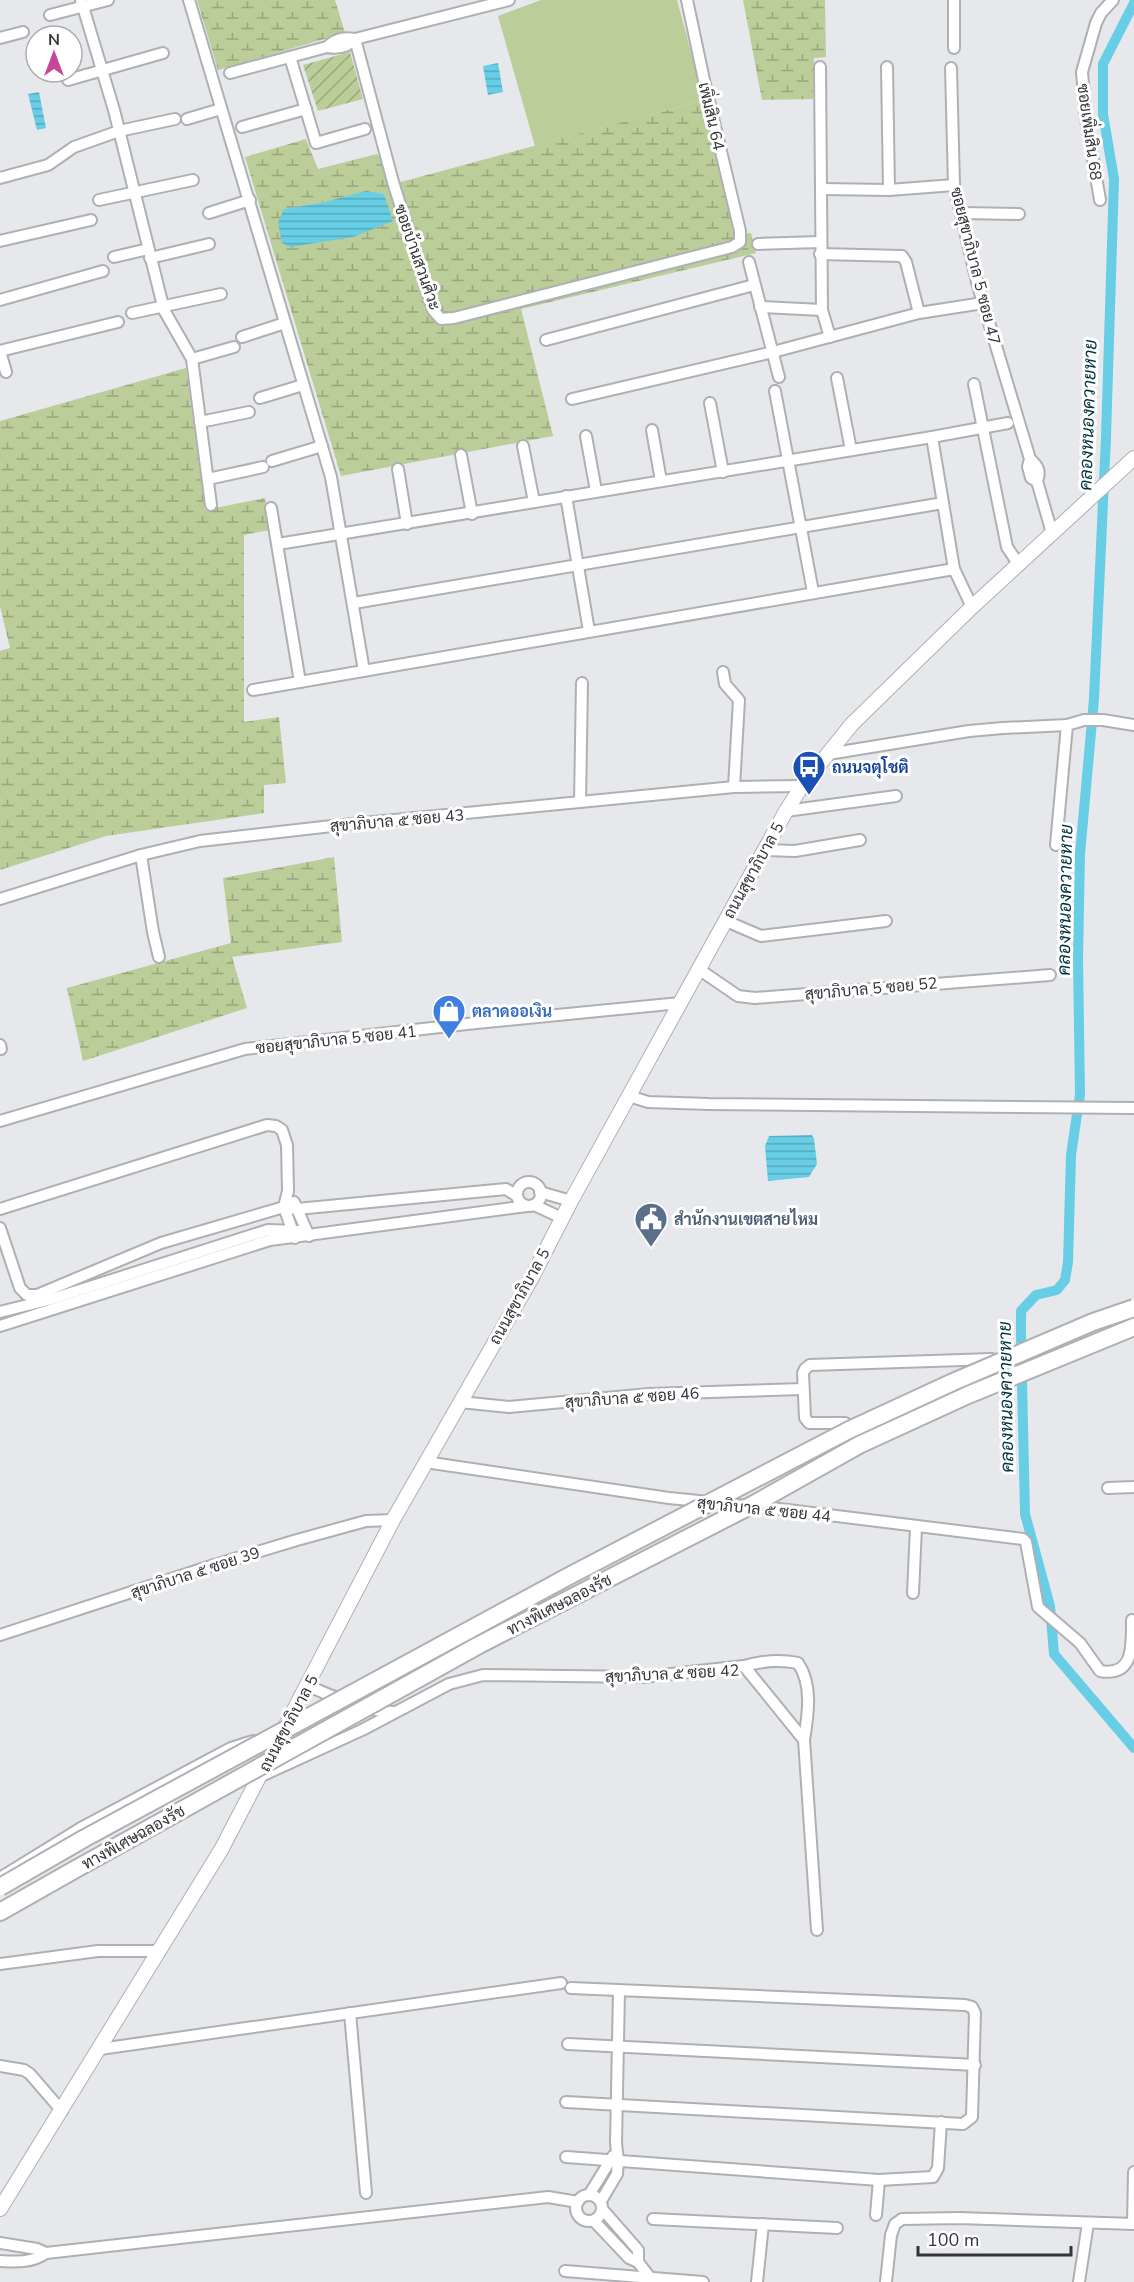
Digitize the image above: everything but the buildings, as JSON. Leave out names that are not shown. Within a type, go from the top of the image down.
[{"type":"highway","name":"ทางพิเศษฉลองรัช","points":[[0,1887],[85,1838],[548,1587],[849,1430],[1093,1322],[1134,1308]]},
{"type":"highway","name":"ทางพิเศษฉลองรัช","points":[[0,1912],[118,1844],[479,1645],[754,1504],[859,1445],[968,1395],[1134,1327]]},
{"type":"main road","name":"ถนนสุขาภิบาล 5","points":[[0,2209],[221,1850],[393,1520],[531,1279],[571,1201],[786,811],[802,786],[852,724],[972,607],[1096,491],[1133,461]]},
{"type":"street","points":[[50,15],[82,3],[108,0]]},
{"type":"street","points":[[189,0],[331,477],[364,671]]},
{"type":"street","points":[[230,73],[327,47],[336,49],[350,45],[355,39],[509,0]]},
{"type":"street","name":"เพิ่มสิน 64","points":[[687,0],[740,231]]},
{"type":"street","points":[[954,0],[954,48]]},
{"type":"street","name":"ซอยเพิ่มสิน 68","points":[[1100,200],[1086,119],[1082,72],[1096,23],[1101,13],[1113,0]]},
{"type":"street","points":[[82,3],[103,71],[163,306],[192,359],[211,506]]},
{"type":"street","points":[[0,38],[23,32]]},
{"type":"street","name":"ซอยบ้านสวนศิวะ","points":[[355,39],[393,182],[433,310],[441,319],[488,310],[732,248],[740,242],[740,231]]},
{"type":"street","points":[[84,76],[163,53]]},
{"type":"street","points":[[290,57],[316,143],[365,129]]},
{"type":"street","points":[[820,67],[822,310],[830,337]]},
{"type":"street","points":[[887,67],[890,190]]},
{"type":"street","name":"ซอยสุขาภิบาล 5 ซอย 47","points":[[951,68],[954,185],[983,303],[1030,459],[1037,465],[1040,474],[1037,481],[1052,533]]},
{"type":"street","points":[[0,178],[48,165],[74,147],[119,131],[221,109]]},
{"type":"street","points":[[242,128],[306,109]]},
{"type":"street","points":[[99,200],[192,180]]},
{"type":"street","points":[[821,189],[890,190],[954,185]]},
{"type":"street","points":[[209,213],[250,200]]},
{"type":"street","points":[[962,213],[1019,214]]},
{"type":"street","points":[[0,241],[91,220]]},
{"type":"street","points":[[758,244],[820,242]]},
{"type":"street","points":[[114,257],[209,244]]},
{"type":"street","points":[[820,254],[902,256],[906,262],[919,313]]},
{"type":"street","points":[[749,261],[779,377]]},
{"type":"street","points":[[0,300],[103,271]]},
{"type":"street","points":[[546,340],[754,285]]},
{"type":"street","points":[[132,313],[221,294]]},
{"type":"street","points":[[572,399],[773,352],[919,313],[983,303]]},
{"type":"street","points":[[760,307],[822,310]]},
{"type":"street","points":[[6,372],[0,351],[118,322]]},
{"type":"street","points":[[242,337],[285,324]]},
{"type":"street","points":[[192,359],[234,347]]},
{"type":"street","points":[[837,378],[851,450]]},
{"type":"street","points":[[974,384],[1006,548],[1019,565]]},
{"type":"street","points":[[260,398],[303,385]]},
{"type":"street","points":[[775,391],[813,592]]},
{"type":"street","points":[[710,403],[723,472]]},
{"type":"street","points":[[200,422],[249,412]]},
{"type":"street","points":[[278,544],[472,514],[566,496],[723,472],[1008,423]]},
{"type":"street","points":[[652,430],[661,481]]},
{"type":"street","points":[[586,436],[596,491]]},
{"type":"street","points":[[932,437],[954,569],[972,607]]},
{"type":"street","points":[[208,479],[268,464],[322,446]]},
{"type":"street","points":[[523,446],[534,502]]},
{"type":"street","points":[[461,455],[472,514]]},
{"type":"street","points":[[398,469],[407,524]]},
{"type":"street","points":[[566,496],[589,631]]},
{"type":"street","points":[[354,603],[943,503]]},
{"type":"street","points":[[271,508],[300,682]]},
{"type":"street","points":[[253,690],[954,569]]},
{"type":"street","points":[[723,672],[725,684],[739,700],[734,787]]},
{"type":"street","points":[[580,802],[582,683]]},
{"type":"street","points":[[828,754],[969,731],[1067,725],[1084,720],[1103,720],[1134,725]]},
{"type":"street","points":[[1056,845],[1067,725]]},
{"type":"street","name":"สุขาภิบาล ๕ ซอย 43","points":[[0,899],[141,855],[211,840],[734,787],[802,786]]},
{"type":"street","points":[[786,811],[896,796]]},
{"type":"street","points":[[765,850],[795,851],[860,840]]},
{"type":"street","points":[[141,855],[159,957]]},
{"type":"street","points":[[726,921],[761,936],[886,921]]},
{"type":"street","name":"สุขาภิบาล 5 ซอย 52","points":[[700,969],[738,996],[755,998],[1050,975]]},
{"type":"street","name":"ซอยสุขาภิบาล 5 ซอย 41","points":[[0,1121],[245,1049],[680,1003]]},
{"type":"street","points":[[629,1096],[648,1102],[699,1104],[1134,1108]]},
{"type":"street","points":[[0,1209],[267,1125],[276,1126],[282,1131],[287,1145],[288,1191],[284,1207],[294,1234]]},
{"type":"street","points":[[517,1196],[519,1188],[525,1183],[532,1184],[540,1192],[571,1201]]},
{"type":"street","points":[[0,1228],[20,1288],[27,1295],[37,1295],[161,1243],[284,1207],[297,1209],[506,1189],[517,1196],[520,1202],[562,1218]]},
{"type":"street","points":[[288,1191],[308,1233]]},
{"type":"street","points":[[0,1326],[294,1234],[339,1233],[530,1205],[539,1199],[540,1192]]},
{"type":"street","points":[[0,1312],[52,1299],[268,1230],[294,1234]]},
{"type":"street","points":[[845,1423],[809,1423],[805,1418],[803,1373],[805,1368],[810,1365],[992,1359]]},
{"type":"street","name":"สุขาภิบาล ๕ ซอย 46","points":[[460,1402],[509,1407],[649,1394],[803,1389]]},
{"type":"street","name":"สุขาภิบาล ๕ ซอย 44","points":[[425,1462],[669,1498],[1023,1539],[1026,1542],[1038,1607],[1080,1643],[1100,1671],[1111,1673],[1122,1670],[1128,1664],[1132,1650],[1132,1620]]},
{"type":"street","points":[[1108,1488],[1134,1488]]},
{"type":"street","name":"สุขาภิบาล ๕ ซอย 39","points":[[0,1635],[297,1540],[366,1521],[393,1520]]},
{"type":"street","points":[[913,1593],[916,1527]]},
{"type":"street","points":[[744,1666],[762,1661],[782,1660],[798,1663],[804,1671],[809,1707],[804,1740],[818,1930]]},
{"type":"street","name":"สุขาภิบาล ๕ ซอย 42","points":[[259,1777],[362,1730],[449,1684],[483,1675],[644,1677],[744,1666],[804,1740]]},
{"type":"street","points":[[308,1686],[353,1704],[384,1712],[395,1712]]},
{"type":"street","points":[[0,1878],[81,1828],[231,1748],[261,1740],[276,1742]]},
{"type":"street","points":[[0,1964],[98,1951],[159,1951]]},
{"type":"street","points":[[100,2049],[566,1985],[619,1990],[965,2005],[972,2007],[975,2013],[972,2117],[963,2124],[566,2102]]},
{"type":"street","points":[[578,2202],[578,2215],[585,2221],[594,2221],[598,2218],[617,2174],[615,2158],[619,1990]]},
{"type":"street","points":[[350,2013],[366,2193]]},
{"type":"street","points":[[568,2044],[975,2065]]},
{"type":"street","points":[[0,2066],[24,2070],[30,2074],[62,2111]]},
{"type":"street","points":[[566,2157],[615,2158],[879,2180],[933,2177],[938,2168],[941,2122]]},
{"type":"street","points":[[0,2261],[19,2262],[39,2258],[46,2253],[548,2197],[578,2202],[589,2195],[615,2158]]},
{"type":"street","points":[[886,2282],[891,2235],[895,2224],[903,2219],[959,2218],[1134,2224],[1134,2172]]},
{"type":"street","points":[[876,2215],[879,2180]]},
{"type":"street","points":[[589,2195],[598,2198],[638,2250],[638,2262]]},
{"type":"street","points":[[653,2219],[837,2228]]},
{"type":"street","points":[[594,2221],[629,2258],[638,2262],[652,2280]]},
{"type":"street","points":[[1079,2282],[1088,2223]]},
{"type":"street","points":[[757,2282],[763,2224]]},
{"type":"street","points":[[0,2243],[37,2249],[46,2253]]},
{"type":"street","points":[[565,2271],[652,2280],[703,2282]]},
{"type":"green space","points":[[197,0],[335,0],[345,33],[218,70]]},
{"type":"green space","points":[[541,0],[677,0],[704,100],[535,146],[498,16]]},
{"type":"green space","points":[[743,0],[825,0],[826,57],[814,58],[813,99],[762,100]]},
{"type":"green space","points":[[350,52],[363,99],[318,111],[303,65]]},
{"type":"green space","points":[[704,100],[735,234],[751,233],[756,253],[521,309],[553,436],[341,476],[245,157],[306,139],[318,169],[377,154],[401,182]],"holes":[[[325,202],[393,221],[285,209]]]},
{"type":"green space","points":[[186,368],[205,510],[265,498],[270,530],[244,535],[244,722],[279,717],[286,783],[264,785],[264,813],[106,836],[0,870],[0,651],[10,648],[0,606],[0,421]]},
{"type":"green space","points":[[334,857],[342,942],[232,957],[247,1008],[83,1061],[67,988],[231,943],[223,878]]},
{"type":"water","points":[[498,63],[503,92],[488,95],[483,66]]},
{"type":"water","points":[[39,92],[46,128],[37,130],[28,94]]},
{"type":"water","points":[[366,191],[384,194],[393,221],[353,237],[290,247],[282,243],[278,223],[284,209],[325,202]]},
{"type":"water","points":[[812,1135],[817,1164],[809,1177],[768,1181],[765,1146],[769,1136]]},
{"type":"waterway","name":"คลองหนองควายหาย","points":[[1134,3],[1103,64],[1103,114],[1114,179],[1106,437],[1094,699],[1080,854],[1078,958],[1080,1094],[1071,1155],[1068,1262],[1065,1280],[1057,1290],[1036,1295],[1021,1311],[1025,1514],[1050,1606],[1054,1654],[1134,1748]]},
{"type":"place","name":"ถนนจตุโชติ","points":[[809,796]]},
{"type":"place","name":"ตลาดออเงิน","points":[[449,1040]]},
{"type":"place","name":"สำนักงานเขตสายไหม","points":[[651,1248]]}]
